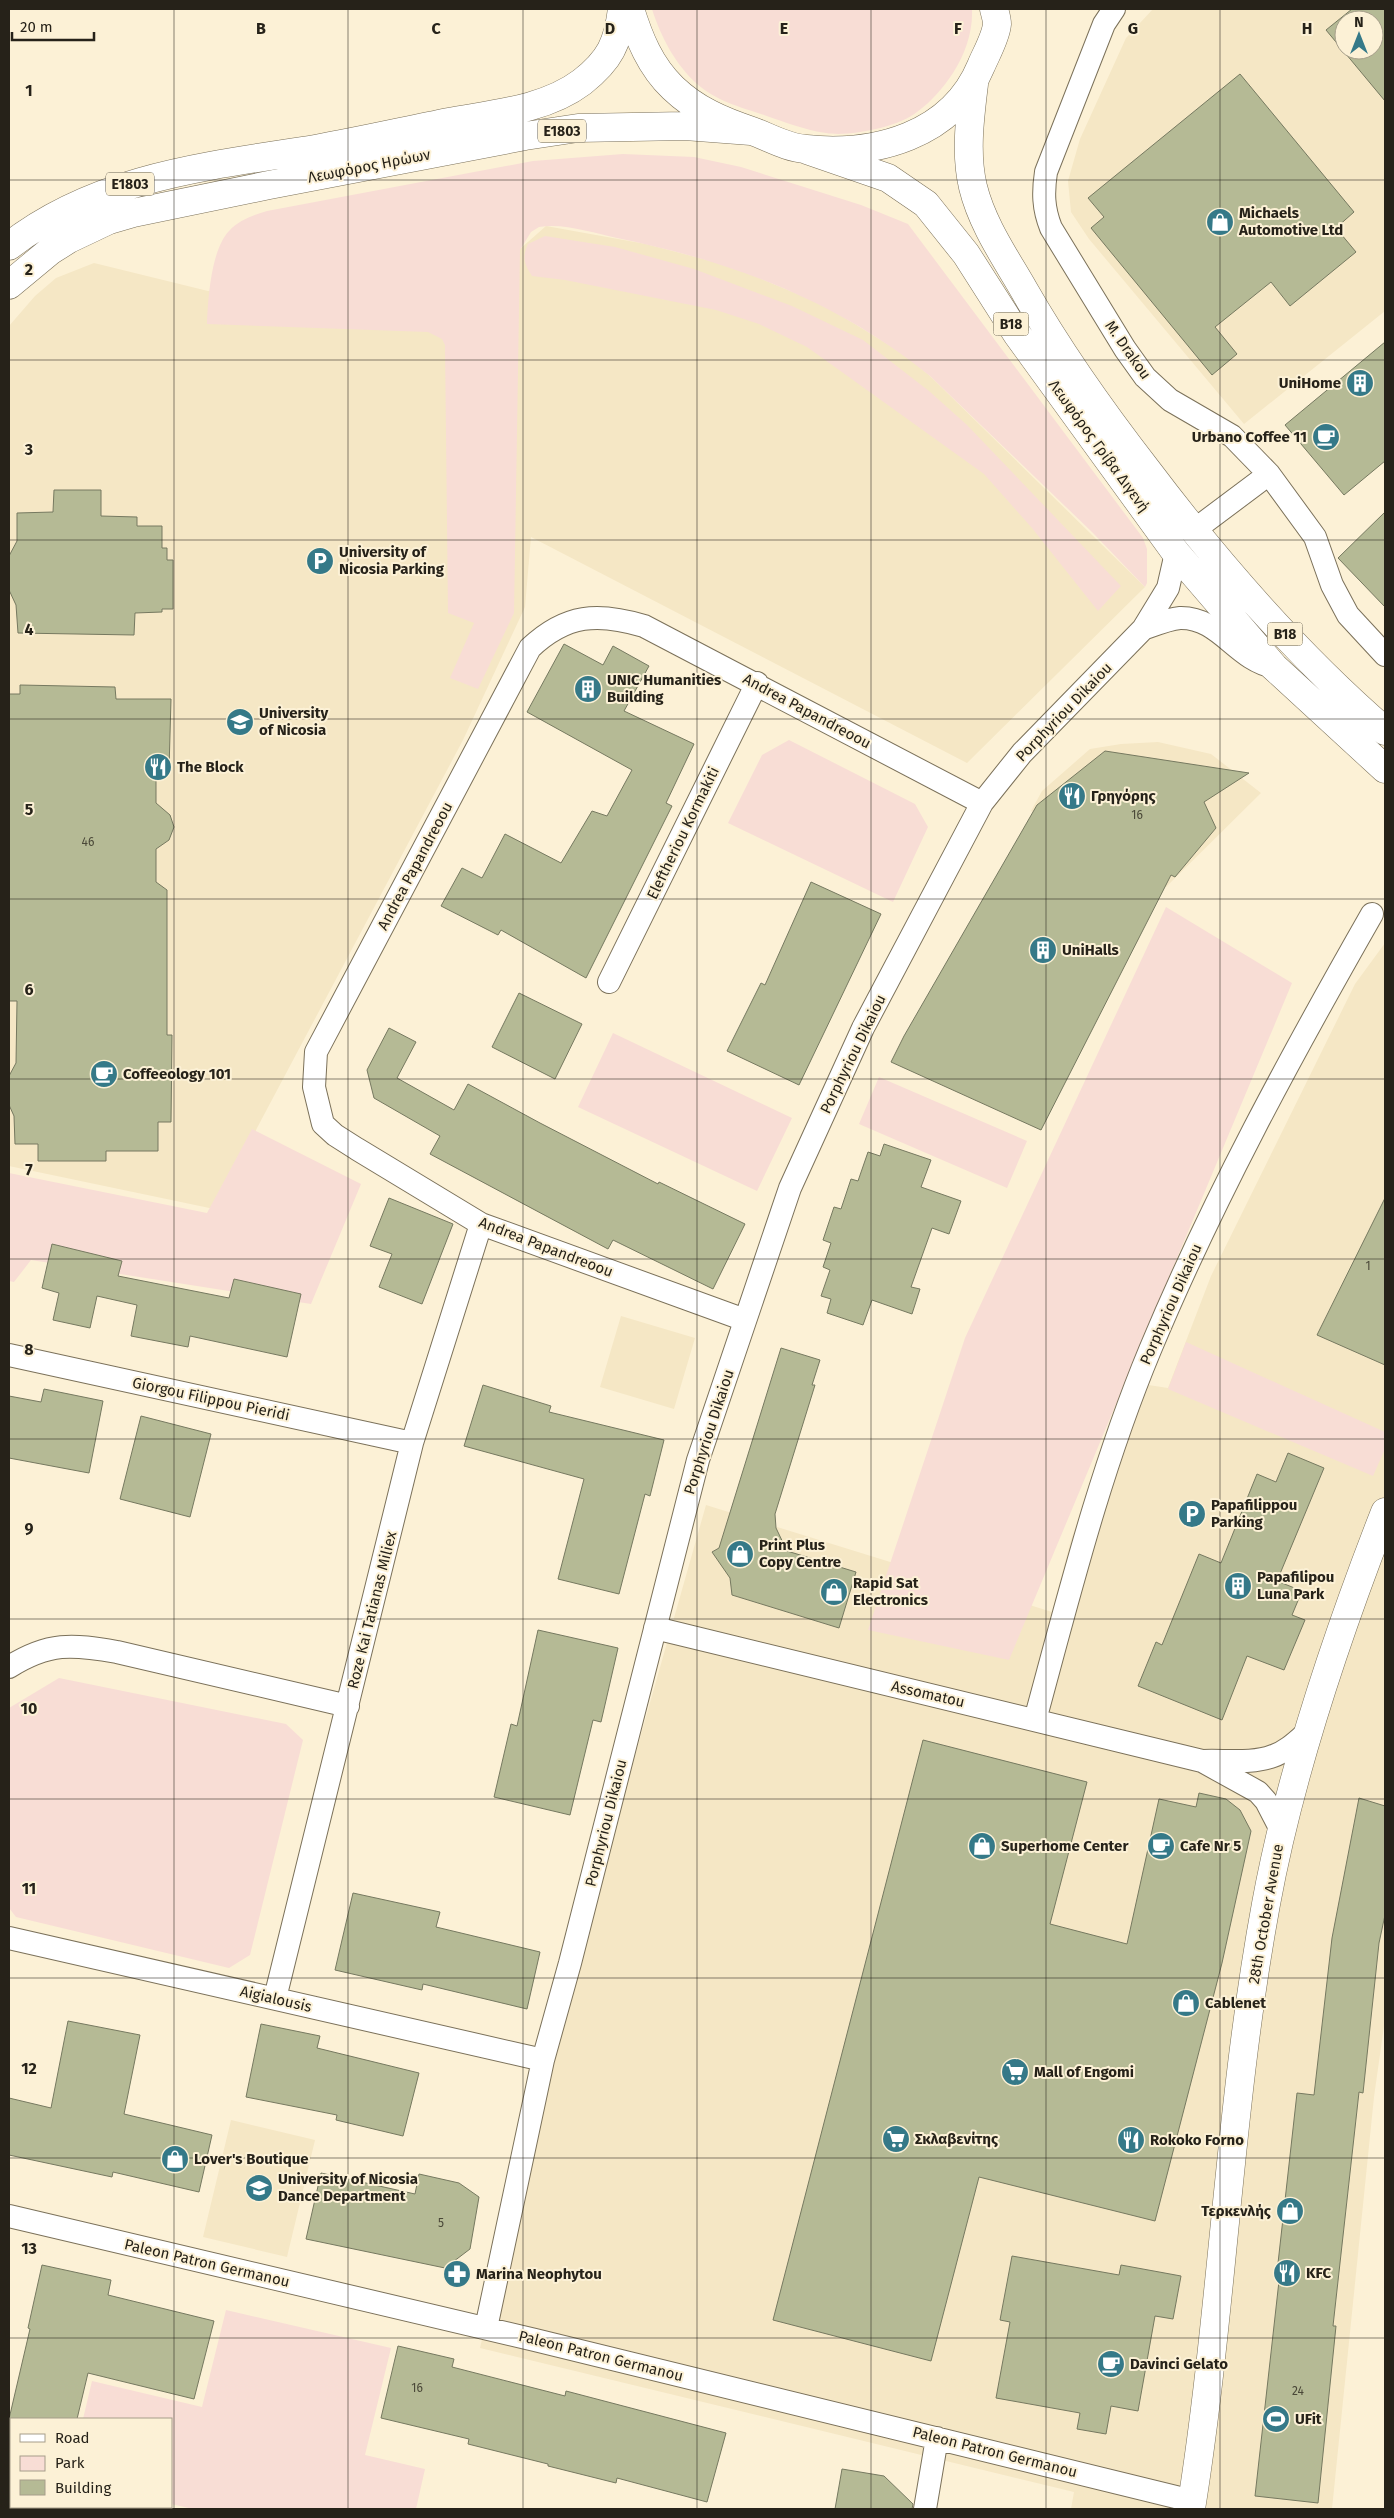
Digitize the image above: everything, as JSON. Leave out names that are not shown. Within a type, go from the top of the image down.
[{"type":"main road","name":"Λεωφόρος Ηρώων","points":[[9,246],[29,230],[71,206],[116,188],[153,178],[519,108],[558,95],[581,82],[611,51],[617,40],[622,9]]},
{"type":"main road","points":[[630,9],[638,36],[652,63],[672,87],[695,107],[722,122],[751,131]]},
{"type":"main road","points":[[804,149],[846,150],[908,138],[929,127],[954,108],[974,84],[1000,14]]},
{"type":"main road","name":"Λεωφόρος Γρίβα Διγενή","points":[[974,84],[970,119],[969,161],[972,186],[984,220],[1042,322],[1079,379],[1193,531],[1292,642],[1334,685],[1385,731]]},
{"type":"main road","name":"Λεωφόρος Ηρώων","points":[[9,285],[50,251],[109,220],[133,213],[525,136],[578,128],[685,126],[751,131]]},
{"type":"main road","name":"Λεωφόρος Γρίβα Διγενή","points":[[751,131],[888,178],[926,204],[966,254],[1017,334],[1176,553],[1274,668],[1385,769]]},
{"type":"main road","name":"28th October Avenue","points":[[1192,2505],[1241,2068],[1256,1960],[1281,1830],[1333,1657],[1383,1524]]},
{"type":"street","name":"M. Drakou","points":[[1114,9],[1104,24],[1046,172],[1043,188],[1044,210],[1066,252],[1125,349],[1145,377],[1170,400],[1232,436],[1269,474],[1315,537],[1332,585],[1348,615],[1385,655]]},
{"type":"street","points":[[1193,531],[1269,474]]},
{"type":"street","name":"Porphyriou Dikaiou","points":[[486,2328],[543,2060],[573,1953],[698,1460],[790,1188],[863,1028],[982,803],[1022,753],[1068,709],[1143,629],[1168,588],[1176,553]]},
{"type":"street","name":"Andrea Papandreoou","points":[[745,1320],[481,1224],[357,1150],[323,1124],[314,1087],[316,1052],[530,648],[546,632],[570,621],[597,617],[621,619],[644,626],[982,803]]},
{"type":"street","points":[[1143,629],[1180,618],[1196,620],[1210,625],[1247,656],[1261,665],[1274,668]]},
{"type":"street","name":"Eleftheriou Kormakiti","points":[[609,982],[757,684]]},
{"type":"street","name":"Porphyriou Dikaiou","points":[[1034,1720],[1088,1524],[1150,1350],[1215,1205],[1307,1028],[1372,914]]},
{"type":"street","name":"Roze Kai Tatianas Miliex","points":[[274,1998],[412,1444],[481,1224]]},
{"type":"street","name":"Giorgou Filippou Pieridi","points":[[9,1355],[412,1444]]},
{"type":"street","name":"Assomatou","points":[[654,1628],[1202,1761],[1256,1760],[1273,1757],[1311,1729]]},
{"type":"street","points":[[9,1667],[24,1658],[54,1647],[80,1645],[348,1706]]},
{"type":"street","name":"Assomatou","points":[[1202,1761],[1258,1792],[1266,1801],[1281,1830]]},
{"type":"street","name":"Aigialousis","points":[[9,1938],[543,2060]]},
{"type":"street","name":"Paleon Patron Germanou","points":[[9,2216],[486,2328],[937,2438],[1192,2505]]},
{"type":"street","points":[[925,2509],[937,2438]]},
{"type":"shaded area","points":[[1153,9],[1385,9],[1385,311],[1244,424],[1089,239],[1071,212],[1068,181],[1080,139],[1126,38]]},
{"type":"shaded area","name":"University of Nicosia","points":[[546,226],[646,244],[730,266],[824,305],[902,353],[930,376],[1145,587],[967,763],[531,537],[525,607],[463,740],[257,1128],[219,1210],[9,1166],[9,326],[35,296],[56,278],[94,263],[208,291],[520,249]]},
{"type":"shaded area","points":[[1158,742],[1211,754],[1261,793],[1166,887],[1031,811],[1042,791],[1090,749],[1121,744]]},
{"type":"shaded area","points":[[1385,943],[1385,2019],[1374,2097],[1332,2509],[1071,2509],[1074,2492],[480,2348],[548,2063],[706,1505],[1052,1612],[1071,1540],[1129,1382],[1168,1388],[1211,1276],[1355,984]]},
{"type":"shaded area","points":[[621,1316],[695,1338],[674,1409],[600,1387]]},
{"type":"shaded area","name":"University of Nicosia Dance Department","points":[[231,2120],[315,2140],[287,2257],[203,2237]]},
{"type":"green space","points":[[652,9],[972,9],[972,18],[965,50],[957,66],[941,89],[922,108],[898,122],[873,130],[836,134],[810,130],[728,103],[704,89],[688,75],[675,58],[659,29]]},
{"type":"green space","points":[[623,154],[694,157],[741,167],[861,205],[908,224],[1143,538],[1147,549],[1147,583],[1145,587],[1093,533],[930,376],[858,326],[783,288],[743,272],[702,259],[578,229],[558,226],[539,227],[531,232],[520,250],[514,613],[478,689],[450,678],[474,623],[448,613],[445,345],[442,339],[428,332],[207,324],[214,262],[223,239],[233,227],[247,218],[267,211],[533,161]]},
{"type":"green space","points":[[545,236],[615,247],[694,269],[792,306],[863,340],[929,391],[967,425],[1121,586],[1098,611],[1032,528],[984,474],[807,347],[759,324],[716,310],[565,280],[532,276],[525,260],[526,249],[528,244]]},
{"type":"green space","points":[[789,740],[915,804],[928,827],[893,902],[728,823],[762,755]]},
{"type":"green space","points":[[1166,907],[1292,983],[1009,1660],[868,1630],[965,1338]]},
{"type":"green space","points":[[613,1033],[792,1118],[757,1191],[578,1107]]},
{"type":"green space","points":[[879,1077],[1027,1141],[1007,1188],[859,1124]]},
{"type":"green space","points":[[252,1129],[361,1184],[311,1304],[31,1260],[14,1282],[9,1281],[9,1173],[207,1213]]},
{"type":"green space","points":[[1186,1342],[1385,1432],[1385,1449],[1373,1476],[1168,1389]]},
{"type":"green space","points":[[59,1678],[286,1724],[303,1740],[250,1955],[229,1968],[16,1917],[9,1908],[9,1708]]},
{"type":"green space","points":[[226,2310],[391,2348],[365,2455],[425,2469],[416,2509],[193,2509],[172,2504],[172,2418],[83,2418],[92,2381],[202,2407]]},
{"type":"building","points":[[1352,9],[1385,9],[1385,101],[1351,60],[1384,60],[1384,10],[1351,10]]},
{"type":"building","points":[[1334,24],[1334,40],[1326,30]]},
{"type":"building","name":"Michaels Automotive Ltd","points":[[1240,74],[1354,212],[1336,228],[1356,252],[1290,306],[1271,282],[1215,327],[1237,354],[1212,375],[1091,228],[1104,217],[1088,198]]},
{"type":"building","name":"UniHome","points":[[1385,342],[1385,461],[1344,495],[1285,425]]},
{"type":"building","points":[[54,490],[101,490],[101,516],[137,517],[137,526],[162,526],[162,548],[167,548],[167,560],[173,560],[173,609],[162,609],[162,612],[135,613],[134,635],[18,633],[16,605],[9,590],[9,556],[17,541],[17,513],[53,512]]},
{"type":"building","points":[[1385,512],[1385,607],[1338,558]]},
{"type":"building","points":[[564,644],[603,665],[613,646],[649,666],[624,711],[694,744],[666,803],[672,806],[586,978],[501,930],[498,935],[441,906],[462,868],[482,878],[505,834],[561,863],[592,811],[607,816],[632,770],[527,712]]},
{"type":"building","points":[[20,685],[115,687],[116,699],[171,699],[169,770],[156,781],[156,803],[170,815],[174,827],[169,840],[156,849],[156,882],[167,890],[167,1035],[172,1035],[171,1122],[158,1122],[158,1151],[106,1151],[106,1161],[38,1161],[38,1144],[15,1144],[14,1116],[9,1105],[9,1076],[16,1063],[17,1001],[9,1001],[9,694],[20,694]]},
{"type":"building","name":"UniHalls","points":[[1105,751],[1249,773],[1204,802],[1216,828],[1175,877],[1171,875],[1041,1130],[891,1062],[904,1036],[1037,805]]},
{"type":"building","points":[[811,882],[881,914],[799,1085],[727,1051],[761,983],[765,985]]},
{"type":"building","points":[[519,993],[582,1024],[555,1079],[492,1047]]},
{"type":"building","points":[[389,1028],[416,1042],[397,1078],[454,1110],[468,1084],[658,1184],[659,1182],[745,1224],[713,1289],[613,1240],[608,1249],[430,1154],[440,1136],[374,1098],[367,1070]]},
{"type":"building","points":[[884,1144],[931,1160],[921,1187],[961,1201],[949,1234],[932,1228],[911,1287],[920,1289],[912,1314],[872,1300],[863,1325],[827,1313],[831,1299],[821,1296],[830,1270],[823,1267],[831,1243],[823,1240],[834,1207],[841,1209],[851,1179],[858,1181],[868,1152],[880,1156]]},
{"type":"building","points":[[389,1198],[453,1224],[422,1304],[379,1287],[392,1254],[370,1246]]},
{"type":"building","points":[[1385,1198],[1385,1365],[1317,1335]]},
{"type":"building","points":[[52,1244],[122,1261],[118,1276],[229,1298],[234,1279],[301,1294],[287,1357],[190,1336],[188,1347],[131,1336],[137,1305],[97,1296],[90,1328],[53,1320],[59,1293],[42,1288]]},
{"type":"building","points":[[781,1348],[820,1360],[812,1385],[815,1385],[775,1514],[776,1528],[787,1551],[856,1572],[839,1628],[732,1595],[730,1578],[712,1552],[719,1548]]},
{"type":"building","points":[[483,1385],[551,1406],[549,1412],[664,1440],[650,1496],[645,1494],[619,1594],[558,1579],[584,1479],[464,1446]]},
{"type":"building","points":[[44,1389],[103,1401],[89,1473],[9,1458],[9,1396],[41,1402]]},
{"type":"building","points":[[141,1416],[211,1434],[190,1517],[120,1499]]},
{"type":"building","name":"Papafilipou Luna Park","points":[[1288,1453],[1324,1468],[1277,1581],[1302,1591],[1292,1615],[1305,1620],[1284,1670],[1247,1656],[1222,1720],[1138,1686],[1156,1642],[1162,1645],[1199,1554],[1221,1563],[1257,1474],[1276,1482]]},
{"type":"building","points":[[538,1630],[618,1648],[601,1722],[593,1720],[570,1815],[494,1797],[511,1724],[517,1726]]},
{"type":"building","name":"Mall of Engomi","points":[[923,1740],[1087,1782],[1050,1924],[1127,1944],[1159,1799],[1196,1807],[1199,1793],[1226,1799],[1240,1810],[1251,1831],[1222,1963],[1155,2221],[979,2177],[931,2361],[773,2320]]},
{"type":"building","points":[[1359,1798],[1385,1806],[1385,1915],[1379,1943],[1363,2093],[1359,2092],[1333,2326],[1336,2326],[1318,2503],[1255,2496],[1279,2281],[1276,2281],[1297,2093],[1314,2095],[1332,1938]]},
{"type":"building","points":[[353,1893],[440,1912],[436,1927],[540,1952],[527,2009],[423,1984],[422,1990],[335,1970]]},
{"type":"building","points":[[68,2021],[140,2035],[124,2114],[212,2135],[199,2192],[113,2172],[112,2177],[9,2155],[9,2098],[51,2108]]},
{"type":"building","points":[[261,2024],[320,2036],[317,2048],[419,2073],[403,2136],[336,2120],[337,2115],[246,2097]]},
{"type":"building","points":[[321,2173],[415,2194],[419,2174],[459,2183],[479,2197],[470,2249],[445,2268],[306,2239]]},
{"type":"building","points":[[1012,2256],[1119,2275],[1121,2265],[1181,2276],[1173,2319],[1155,2316],[1138,2411],[1111,2406],[1106,2434],[1077,2429],[1080,2413],[996,2398],[1010,2322],[1000,2320]]},
{"type":"building","points":[[42,2265],[111,2280],[108,2295],[214,2321],[194,2399],[88,2373],[77,2418],[9,2419],[30,2329],[28,2328]]},
{"type":"building","points":[[398,2346],[454,2359],[452,2367],[565,2396],[566,2391],[726,2433],[707,2502],[617,2478],[616,2483],[548,2466],[548,2464],[468,2444],[469,2439],[381,2418]]},
{"type":"building","points":[[842,2469],[884,2476],[913,2504],[912,2509],[835,2509]]},
{"type":"place","name":"Michaels Automotive Ltd","points":[[1220,222]]},
{"type":"place","name":"UniHome","points":[[1360,383]]},
{"type":"place","name":"Urbano Coffee 11","points":[[1326,437]]},
{"type":"place","name":"University of Nicosia Parking","points":[[320,561]]},
{"type":"place","name":"UNIC Humanities Building","points":[[588,689]]},
{"type":"place","name":"University of Nicosia","points":[[240,722]]},
{"type":"place","name":"The Block","points":[[158,767]]},
{"type":"place","name":"Γρηγόρης","points":[[1072,796]]},
{"type":"place","name":"UniHalls","points":[[1043,950]]},
{"type":"place","name":"Coffeeology 101","points":[[104,1074]]},
{"type":"place","name":"Papafilippou Parking","points":[[1192,1514]]},
{"type":"place","name":"Print Plus Copy Centre","points":[[740,1554]]},
{"type":"place","name":"Papafilipou Luna Park","points":[[1238,1586]]},
{"type":"place","name":"Rapid Sat Electronics","points":[[834,1592]]},
{"type":"place","name":"Superhome Center","points":[[982,1846]]},
{"type":"place","name":"Cafe Nr 5","points":[[1161,1846]]},
{"type":"place","name":"Cablenet","points":[[1186,2003]]},
{"type":"place","name":"Mall of Engomi","points":[[1015,2072]]},
{"type":"place","name":"Σκλαβενίτης","points":[[896,2139]]},
{"type":"place","name":"Rokoko Forno","points":[[1131,2140]]},
{"type":"place","name":"Lover's Boutique","points":[[175,2159]]},
{"type":"place","name":"University of Nicosia Dance Department","points":[[259,2188]]},
{"type":"place","name":"Τερκενλής","points":[[1290,2211]]},
{"type":"place","name":"KFC","points":[[1287,2273]]},
{"type":"place","name":"Marina Neophytou","points":[[457,2274]]},
{"type":"place","name":"Davinci Gelato","points":[[1111,2364]]},
{"type":"place","name":"UFit","points":[[1276,2419]]}]
